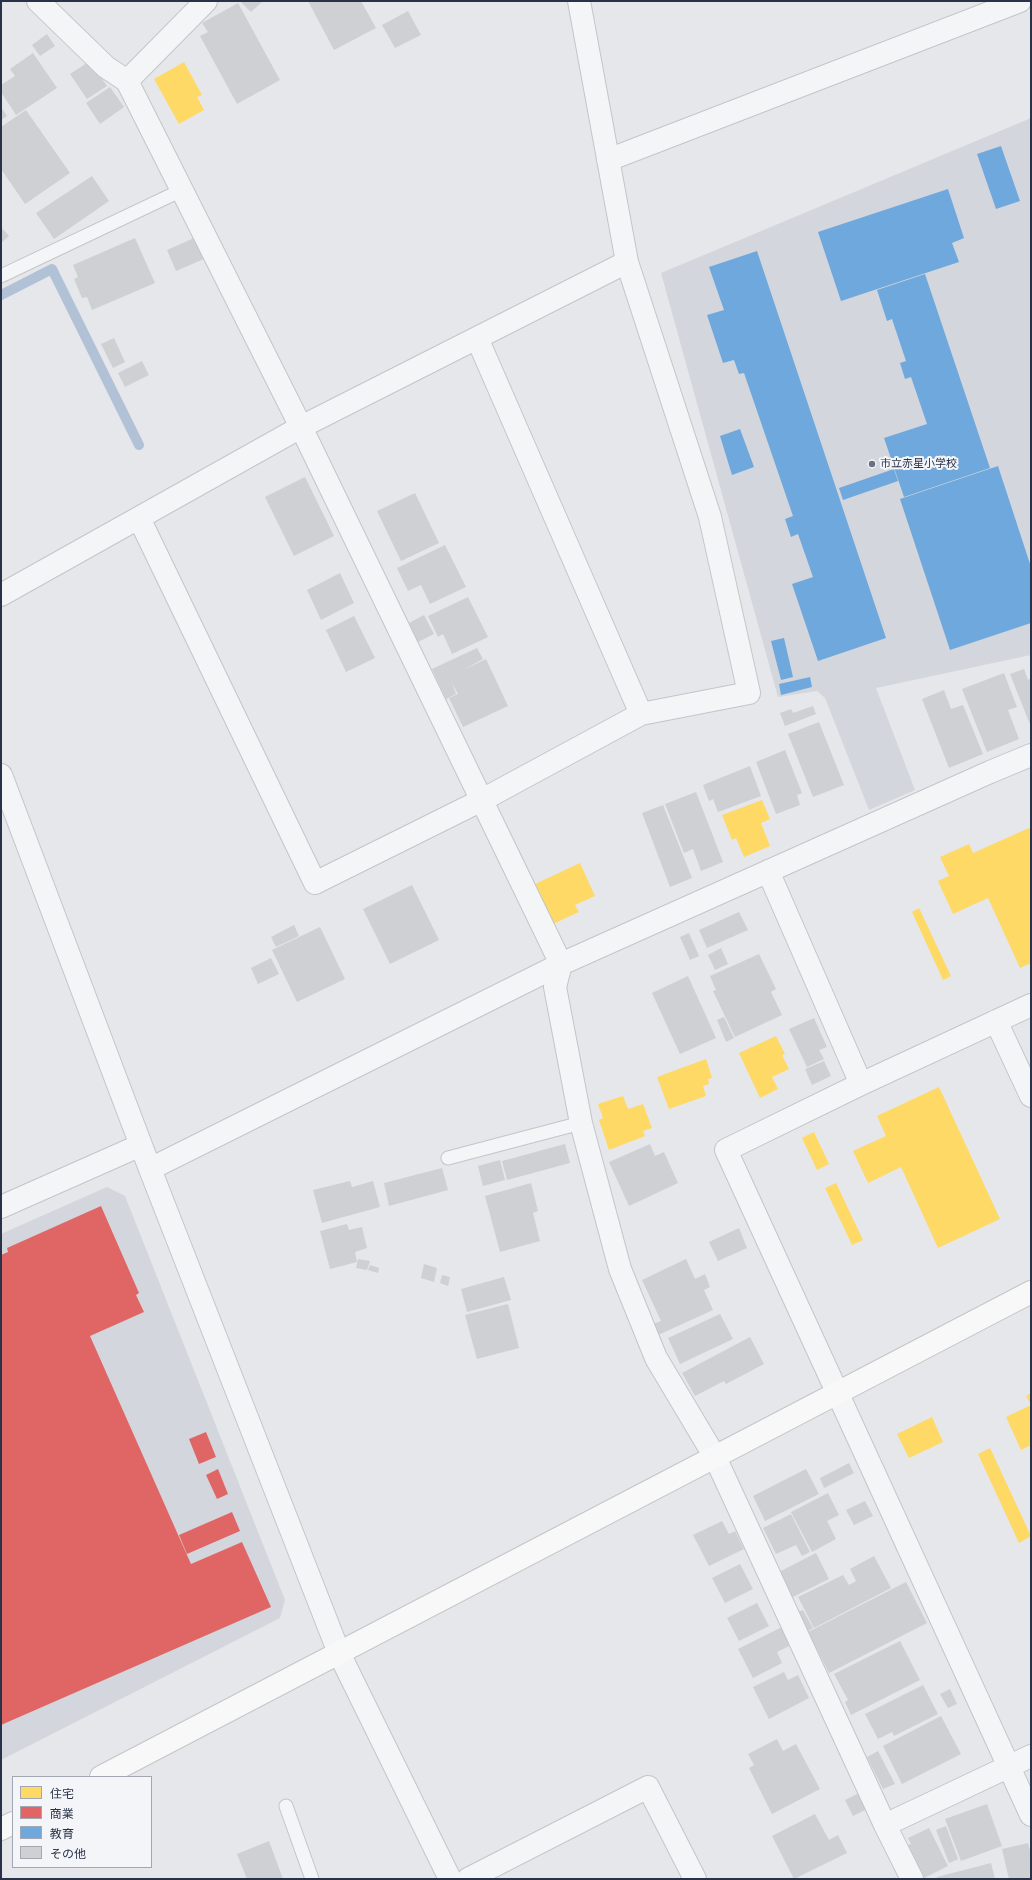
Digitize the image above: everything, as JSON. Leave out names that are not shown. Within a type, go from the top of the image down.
[{"type":"street","points":[[38,1],[106,67],[127,81],[302,426],[561,964],[555,987],[582,1123],[623,1276],[656,1358],[715,1457],[912,1879]]},
{"type":"street","points":[[127,81],[206,1]]},
{"type":"street","points":[[138,518],[315,883],[482,800],[641,714],[749,694],[710,517],[627,262],[579,1]]},
{"type":"street","points":[[608,160],[1020,1]]},
{"type":"street","points":[[1,596],[302,426],[627,262]]},
{"type":"street","points":[[477,338],[641,714]]},
{"type":"street","points":[[150,1169],[561,964],[1031,755]]},
{"type":"street","points":[[1,776],[150,1169],[339,1653],[450,1879]]},
{"type":"street","points":[[768,871],[861,1084]]},
{"type":"street","points":[[1031,1005],[861,1084],[726,1150],[1031,1815]]},
{"type":"street","points":[[996,1021],[1031,1096]]},
{"type":"street","points":[[1,1207],[141,1145]]},
{"type":"street","points":[[102,1776],[1031,1292]]},
{"type":"street","points":[[886,1825],[1031,1756]]},
{"type":"street","points":[[468,1879],[648,1787],[695,1879]]},
{"type":"street","points":[[1,1829],[12,1823]]},
{"type":"lane","points":[[1,276],[182,190]]},
{"type":"lane","points":[[448,1158],[582,1123]]},
{"type":"lane","points":[[286,1806],[312,1879]]},
{"type":"shaded area","name":"市立赤星小学校","points":[[1031,118],[1031,655],[876,688],[915,790],[869,810],[825,698],[817,691],[778,697],[661,273]]},
{"type":"shaded area","points":[[107,1187],[125,1196],[285,1600],[280,1618],[1,1760],[1,1234]]},
{"type":"building: 住宅","points":[[184,62],[202,95],[197,97],[204,110],[179,124],[154,79]]},
{"type":"building: 住宅","points":[[762,800],[770,819],[761,823],[770,846],[744,857],[736,838],[732,840],[722,815]]},
{"type":"building: 住宅","points":[[1029,828],[1031,832],[1031,963],[1020,968],[988,898],[953,914],[938,881],[949,876],[940,857],[969,844],[973,853]]},
{"type":"building: 住宅","points":[[580,863],[595,896],[575,905],[579,912],[553,924],[535,884]]},
{"type":"building: 住宅","points":[[919,908],[951,976],[943,980],[912,912]]},
{"type":"building: 住宅","points":[[776,1036],[785,1054],[782,1055],[789,1069],[772,1077],[778,1089],[760,1098],[739,1053]]},
{"type":"building: 住宅","points":[[706,1059],[712,1078],[708,1079],[709,1084],[703,1086],[706,1096],[669,1109],[657,1077]]},
{"type":"building: 住宅","points":[[939,1087],[1000,1219],[938,1248],[901,1167],[868,1183],[853,1151],[886,1136],[877,1116]]},
{"type":"building: 住宅","points":[[623,1096],[628,1109],[643,1104],[652,1128],[643,1131],[645,1136],[609,1150],[599,1120],[603,1118],[598,1104]]},
{"type":"building: 住宅","points":[[814,1132],[829,1164],[817,1170],[802,1138]]},
{"type":"building: 住宅","points":[[836,1183],[863,1240],[852,1245],[825,1188]]},
{"type":"building: 住宅","points":[[1031,1393],[1031,1405],[1026,1396]]},
{"type":"building: 住宅","points":[[1031,1405],[1031,1445],[1021,1450],[1006,1417]]},
{"type":"building: 住宅","points":[[932,1417],[943,1442],[909,1458],[897,1434]]},
{"type":"building: 住宅","points":[[990,1448],[1031,1536],[1019,1543],[978,1454]]},
{"type":"building: 商業","points":[[101,1206],[139,1293],[136,1295],[144,1312],[90,1336],[191,1564],[242,1542],[271,1607],[1,1725],[1,1255],[8,1252],[7,1248]]},
{"type":"building: 商業","points":[[206,1432],[216,1457],[199,1464],[189,1439]]},
{"type":"building: 商業","points":[[218,1469],[228,1494],[217,1499],[206,1475]]},
{"type":"building: 商業","points":[[232,1512],[240,1531],[187,1554],[179,1535]]},
{"type":"building: 教育","points":[[1001,146],[1020,201],[996,209],[977,154]]},
{"type":"building: 教育","points":[[948,189],[964,238],[952,243],[959,262],[841,301],[818,232]]},
{"type":"building: 教育","points":[[757,251],[886,638],[818,661],[792,584],[813,577],[798,534],[791,537],[785,519],[793,516],[744,373],[739,374],[734,360],[723,363],[707,315],[724,310],[709,267]]},
{"type":"building: 教育","points":[[925,274],[990,468],[904,497],[884,438],[927,424],[911,377],[905,379],[900,363],[906,361],[892,319],[887,321],[877,290]]},
{"type":"building: 教育","points":[[740,429],[754,467],[732,475],[720,436]]},
{"type":"building: 教育","points":[[998,466],[1031,567],[1031,623],[950,650],[900,499]]},
{"type":"building: 教育","points":[[894,469],[898,481],[843,500],[839,488]]},
{"type":"building: 教育","points":[[784,638],[793,677],[781,680],[771,641]]},
{"type":"building: 教育","points":[[810,677],[812,687],[781,695],[779,684]]},
{"type":"building: その他","points":[[240,1],[263,1],[251,12]]},
{"type":"building: その他","points":[[308,1],[361,1],[376,28],[334,50]]},
{"type":"building: その他","points":[[238,3],[280,80],[237,104],[200,36],[208,32],[202,23]]},
{"type":"building: その他","points":[[408,11],[421,35],[395,48],[382,25]]},
{"type":"building: その他","points":[[47,34],[55,46],[40,56],[32,45]]},
{"type":"building: その他","points":[[33,53],[57,88],[16,115],[1,92],[1,85],[15,76],[10,69]]},
{"type":"building: その他","points":[[90,61],[107,86],[87,99],[70,74]]},
{"type":"building: その他","points":[[110,87],[124,107],[100,124],[86,103]]},
{"type":"building: その他","points":[[1,107],[7,116],[1,120]]},
{"type":"building: その他","points":[[26,110],[70,173],[25,204],[1,169],[1,127]]},
{"type":"building: その他","points":[[92,176],[109,201],[54,239],[36,213]]},
{"type":"building: その他","points":[[1,227],[9,236],[1,243]]},
{"type":"building: その他","points":[[135,238],[155,283],[92,310],[87,297],[82,298],[74,279],[78,277],[73,265]]},
{"type":"building: その他","points":[[194,238],[204,259],[176,271],[167,250]]},
{"type":"building: その他","points":[[114,338],[125,362],[113,368],[101,344]]},
{"type":"building: その他","points":[[142,361],[149,375],[125,387],[118,373]]},
{"type":"building: その他","points":[[305,477],[334,536],[294,556],[265,497]]},
{"type":"building: その他","points":[[415,493],[439,543],[401,561],[377,511]]},
{"type":"building: その他","points":[[445,545],[466,587],[430,604],[421,585],[408,591],[397,568]]},
{"type":"building: その他","points":[[340,573],[354,603],[321,620],[307,590]]},
{"type":"building: その他","points":[[468,597],[488,637],[452,654],[443,634],[438,637],[428,616]]},
{"type":"building: その他","points":[[424,615],[434,634],[418,642],[409,623]]},
{"type":"building: その他","points":[[354,616],[375,658],[346,672],[326,630]]},
{"type":"building: その他","points":[[477,648],[483,659],[463,670],[486,659],[508,706],[463,727],[449,698],[458,694],[452,683],[456,694],[446,699],[432,669]]},
{"type":"building: その他","points":[[1024,669],[1028,680],[1031,678],[1031,727],[1010,674]]},
{"type":"building: その他","points":[[1004,673],[1017,707],[1008,710],[1019,739],[987,752],[962,689]]},
{"type":"building: その他","points":[[944,690],[951,709],[963,705],[983,754],[949,768],[922,699]]},
{"type":"building: その他","points":[[813,706],[816,714],[785,726],[780,713],[791,709],[793,713]]},
{"type":"building: その他","points":[[819,722],[844,785],[813,797],[788,734]]},
{"type":"building: その他","points":[[785,750],[802,793],[797,795],[800,805],[776,814],[756,762]]},
{"type":"building: その他","points":[[750,766],[761,796],[718,812],[713,799],[709,801],[703,785]]},
{"type":"building: その他","points":[[696,792],[723,862],[701,871],[693,849],[684,853],[665,804]]},
{"type":"building: その他","points":[[663,805],[692,878],[670,887],[642,813]]},
{"type":"building: その他","points":[[412,885],[439,940],[390,964],[363,909]]},
{"type":"building: その他","points":[[739,912],[748,930],[707,948],[699,930]]},
{"type":"building: その他","points":[[294,925],[299,936],[276,947],[271,937]]},
{"type":"building: その他","points":[[320,927],[345,979],[297,1002],[272,950]]},
{"type":"building: その他","points":[[689,933],[699,956],[690,960],[680,937]]},
{"type":"building: その他","points":[[721,948],[728,964],[715,970],[708,955]]},
{"type":"building: その他","points":[[759,954],[776,989],[771,992],[782,1015],[735,1037],[713,991],[716,990],[710,976]]},
{"type":"building: その他","points":[[271,958],[279,974],[258,984],[251,968]]},
{"type":"building: その他","points":[[688,976],[716,1038],[680,1054],[652,993]]},
{"type":"building: その他","points":[[724,1017],[734,1038],[726,1042],[717,1020]]},
{"type":"building: その他","points":[[814,1018],[827,1047],[819,1050],[824,1059],[807,1067],[789,1029]]},
{"type":"building: その他","points":[[824,1061],[831,1076],[812,1085],[805,1069]]},
{"type":"building: その他","points":[[565,1144],[570,1163],[507,1180],[502,1161]]},
{"type":"building: その他","points":[[650,1144],[655,1156],[664,1152],[678,1183],[629,1206],[609,1162]]},
{"type":"building: その他","points":[[500,1160],[505,1180],[483,1186],[478,1166]]},
{"type":"building: その他","points":[[442,1168],[448,1190],[389,1206],[384,1183]]},
{"type":"building: その他","points":[[350,1181],[352,1187],[373,1181],[380,1207],[322,1223],[313,1190]]},
{"type":"building: その他","points":[[531,1183],[538,1211],[533,1213],[540,1241],[500,1252],[485,1196]]},
{"type":"building: その他","points":[[347,1224],[349,1230],[362,1227],[367,1248],[355,1252],[357,1262],[330,1269],[320,1231]]},
{"type":"building: その他","points":[[739,1228],[747,1248],[718,1261],[709,1242]]},
{"type":"building: その他","points":[[358,1259],[370,1261],[367,1270],[356,1268]]},
{"type":"building: その他","points":[[686,1259],[695,1279],[705,1274],[710,1287],[704,1290],[713,1310],[656,1336],[651,1325],[661,1321],[642,1280]]},
{"type":"building: その他","points":[[424,1264],[437,1268],[434,1282],[421,1278]]},
{"type":"building: その他","points":[[370,1265],[379,1268],[378,1273],[368,1270]]},
{"type":"building: その他","points":[[442,1275],[450,1277],[448,1286],[440,1283]]},
{"type":"building: その他","points":[[504,1277],[511,1300],[467,1312],[461,1289]]},
{"type":"building: その他","points":[[508,1304],[519,1348],[477,1359],[465,1315]]},
{"type":"building: その他","points":[[720,1314],[733,1339],[680,1364],[668,1338]]},
{"type":"building: その他","points":[[750,1337],[764,1364],[726,1384],[724,1381],[695,1396],[682,1373]]},
{"type":"building: その他","points":[[849,1463],[854,1473],[824,1488],[820,1478]]},
{"type":"building: その他","points":[[806,1469],[819,1494],[765,1521],[753,1496]]},
{"type":"building: その他","points":[[828,1493],[839,1515],[827,1521],[836,1539],[812,1552],[791,1512]]},
{"type":"building: その他","points":[[865,1501],[873,1516],[854,1525],[846,1510]]},
{"type":"building: その他","points":[[791,1514],[810,1552],[802,1556],[796,1545],[776,1554],[763,1528]]},
{"type":"building: その他","points":[[722,1521],[729,1534],[735,1531],[744,1549],[709,1566],[693,1535]]},
{"type":"building: その他","points":[[816,1553],[829,1579],[791,1598],[779,1572]]},
{"type":"building: その他","points":[[874,1556],[891,1588],[814,1628],[798,1597],[843,1575],[849,1585],[856,1581],[850,1569]]},
{"type":"building: その他","points":[[740,1564],[753,1589],[725,1603],[712,1578]]},
{"type":"building: その他","points":[[906,1582],[927,1623],[829,1673],[808,1632]]},
{"type":"building: その他","points":[[757,1603],[769,1626],[739,1641],[727,1618]]},
{"type":"building: その他","points":[[803,1610],[813,1628],[808,1631],[798,1612]]},
{"type":"building: その他","points":[[782,1627],[791,1645],[777,1652],[782,1663],[753,1678],[738,1649]]},
{"type":"building: その他","points":[[900,1641],[920,1680],[851,1715],[845,1702],[848,1700],[834,1674]]},
{"type":"building: その他","points":[[784,1672],[788,1680],[798,1675],[809,1698],[769,1719],[753,1687]]},
{"type":"building: その他","points":[[923,1685],[938,1714],[894,1736],[892,1732],[878,1739],[865,1714]]},
{"type":"building: その他","points":[[950,1689],[957,1704],[948,1708],[940,1694]]},
{"type":"building: その他","points":[[941,1716],[961,1754],[902,1784],[883,1746]]},
{"type":"building: その他","points":[[777,1739],[783,1751],[796,1744],[820,1789],[772,1814],[749,1768],[754,1765],[748,1754]]},
{"type":"building: その他","points":[[878,1751],[895,1784],[883,1789],[867,1757]]},
{"type":"building: その他","points":[[861,1792],[869,1808],[853,1816],[845,1800]]},
{"type":"building: その他","points":[[987,1804],[1002,1846],[961,1861],[945,1819]]},
{"type":"building: その他","points":[[815,1814],[829,1840],[838,1835],[847,1853],[794,1879],[772,1836]]},
{"type":"building: その他","points":[[946,1826],[958,1859],[949,1863],[936,1830]]},
{"type":"building: その他","points":[[929,1828],[948,1866],[924,1878],[908,1845],[911,1844],[908,1838]]},
{"type":"building: その他","points":[[269,1841],[283,1879],[247,1879],[237,1854]]},
{"type":"building: その他","points":[[1028,1843],[1031,1854],[1031,1879],[1009,1879],[1002,1849]]},
{"type":"building: その他","points":[[991,1863],[995,1879],[937,1879],[937,1877]]},
{"type":"waterway","points":[[1,295],[52,269],[139,445]]},
{"type":"place","name":"市立赤星小学校","points":[[872,464]]}]
